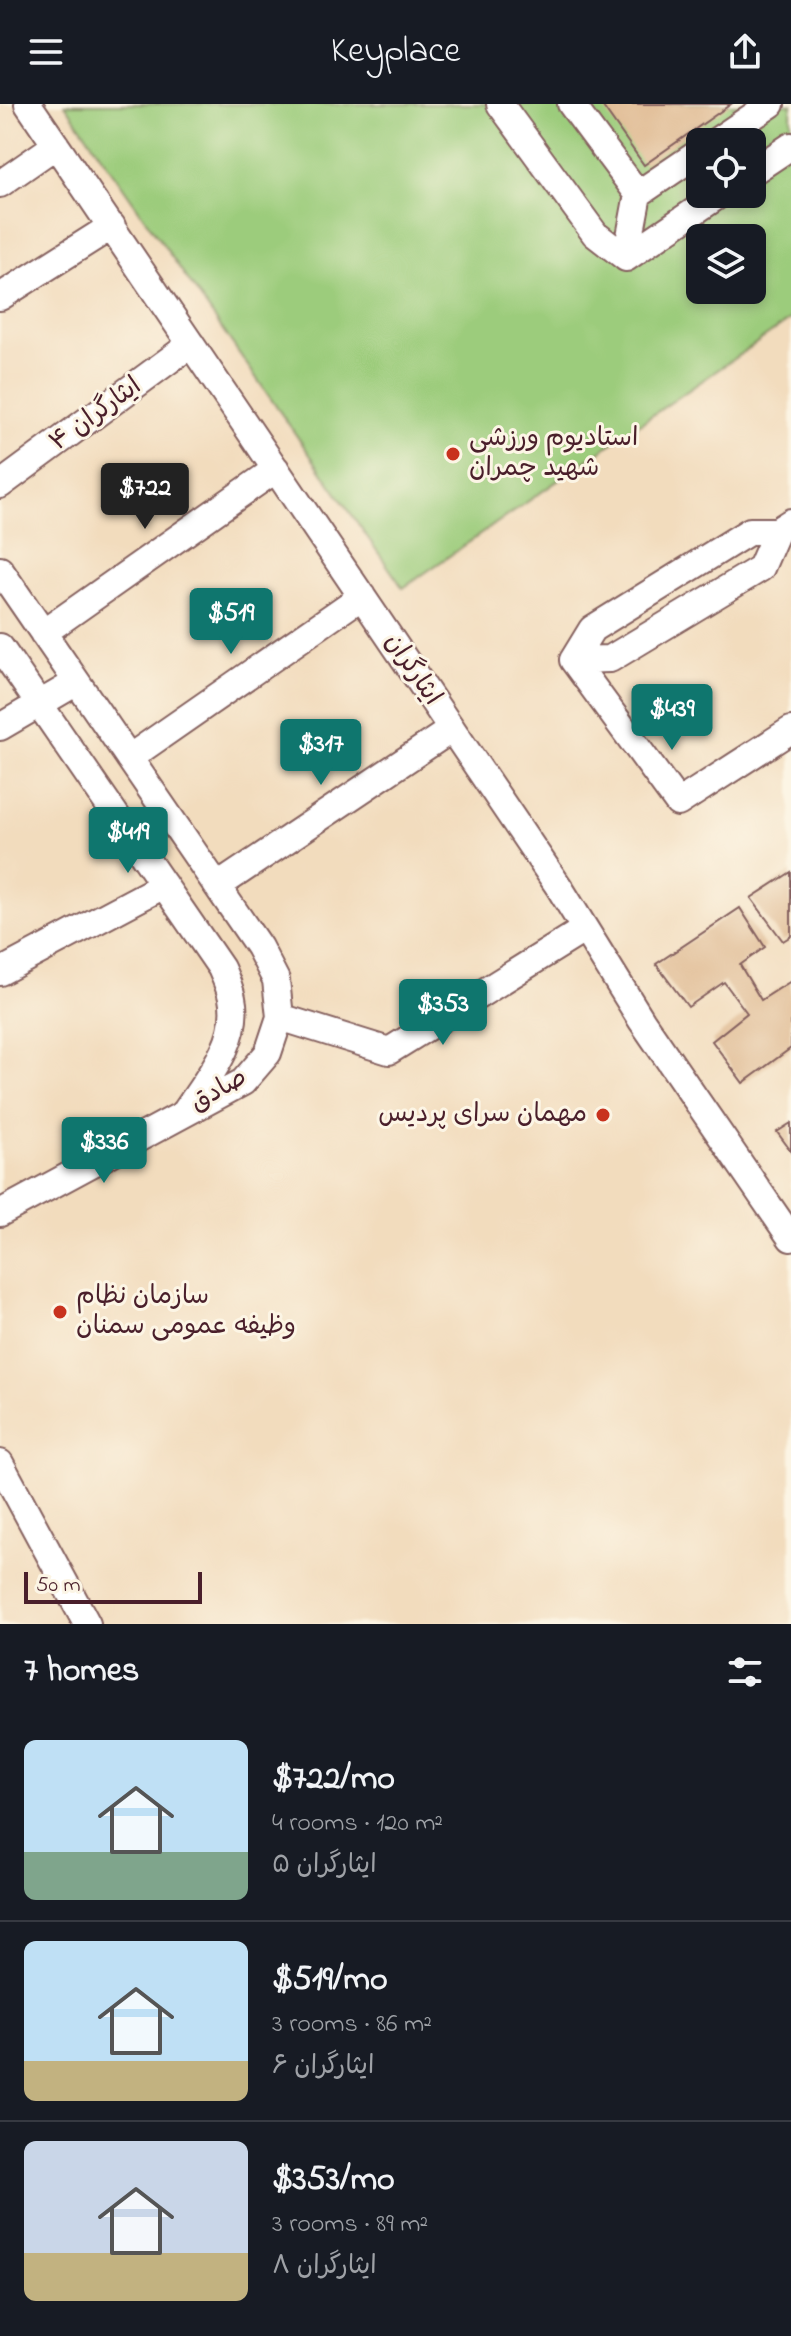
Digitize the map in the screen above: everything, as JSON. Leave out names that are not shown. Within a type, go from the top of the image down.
[{"type":"street","name":"ایثارگران","points":[[28,104],[452,729],[642,1021],[791,1238]]},
{"type":"street","points":[[500,104],[595,234],[626,258]]},
{"type":"street","points":[[571,104],[638,194]]},
{"type":"street","points":[[736,128],[771,104]]},
{"type":"street","points":[[0,184],[56,145]]},
{"type":"street","points":[[766,163],[791,146]]},
{"type":"street","points":[[626,258],[638,194],[686,161]]},
{"type":"street","points":[[626,258],[699,208]]},
{"type":"street","points":[[0,297],[112,226]]},
{"type":"street","name":"ایثارگران ۴","points":[[0,485],[191,344]]},
{"type":"street","points":[[43,633],[276,469]]},
{"type":"street","points":[[573,660],[592,629],[750,531],[784,527]]},
{"type":"street","points":[[573,660],[610,659],[761,568],[784,527]]},
{"type":"street","name":"صادق","points":[[0,570],[218,886],[259,947],[276,980],[280,1017],[268,1053],[243,1082],[184,1114]]},
{"type":"street","points":[[129,758],[362,596]]},
{"type":"street","name":"صادق","points":[[0,647],[221,968],[233,1000],[231,1034],[216,1065],[184,1114]]},
{"type":"street","points":[[573,660],[678,803],[791,730]]},
{"type":"street","points":[[0,727],[77,682]]},
{"type":"street","points":[[218,886],[452,729]]},
{"type":"street","points":[[0,972],[164,885]]},
{"type":"street","points":[[280,1017],[389,1051],[585,929]]},
{"type":"street","points":[[0,1213],[184,1114]]},
{"type":"street","points":[[0,1463],[87,1624]]},
{"type":"green space","name":"استادیوم ورزشی شهید چمران","points":[[65,104],[791,104],[791,319],[403,588]]},
{"type":"building","points":[[601,104],[731,104],[697,128],[686,128],[686,136],[644,165]]},
{"type":"building","points":[[791,872],[791,936],[783,941],[751,898]]},
{"type":"building","points":[[740,908],[765,947],[740,965],[761,1000],[791,981],[791,1048],[743,1083],[712,1041],[747,1013],[724,982],[688,1007],[656,964]]},
{"type":"building","points":[[791,1123],[791,1151],[777,1132]]},
{"type":"place","name":"استادیوم ورزشی شهید چمران","points":[[453,454]]},
{"type":"place","name":"مهمان سرای پردیس","points":[[603,1115]]},
{"type":"place","name":"سازمان نظام وظیفه عمومی سمنان","points":[[60,1312]]}]
